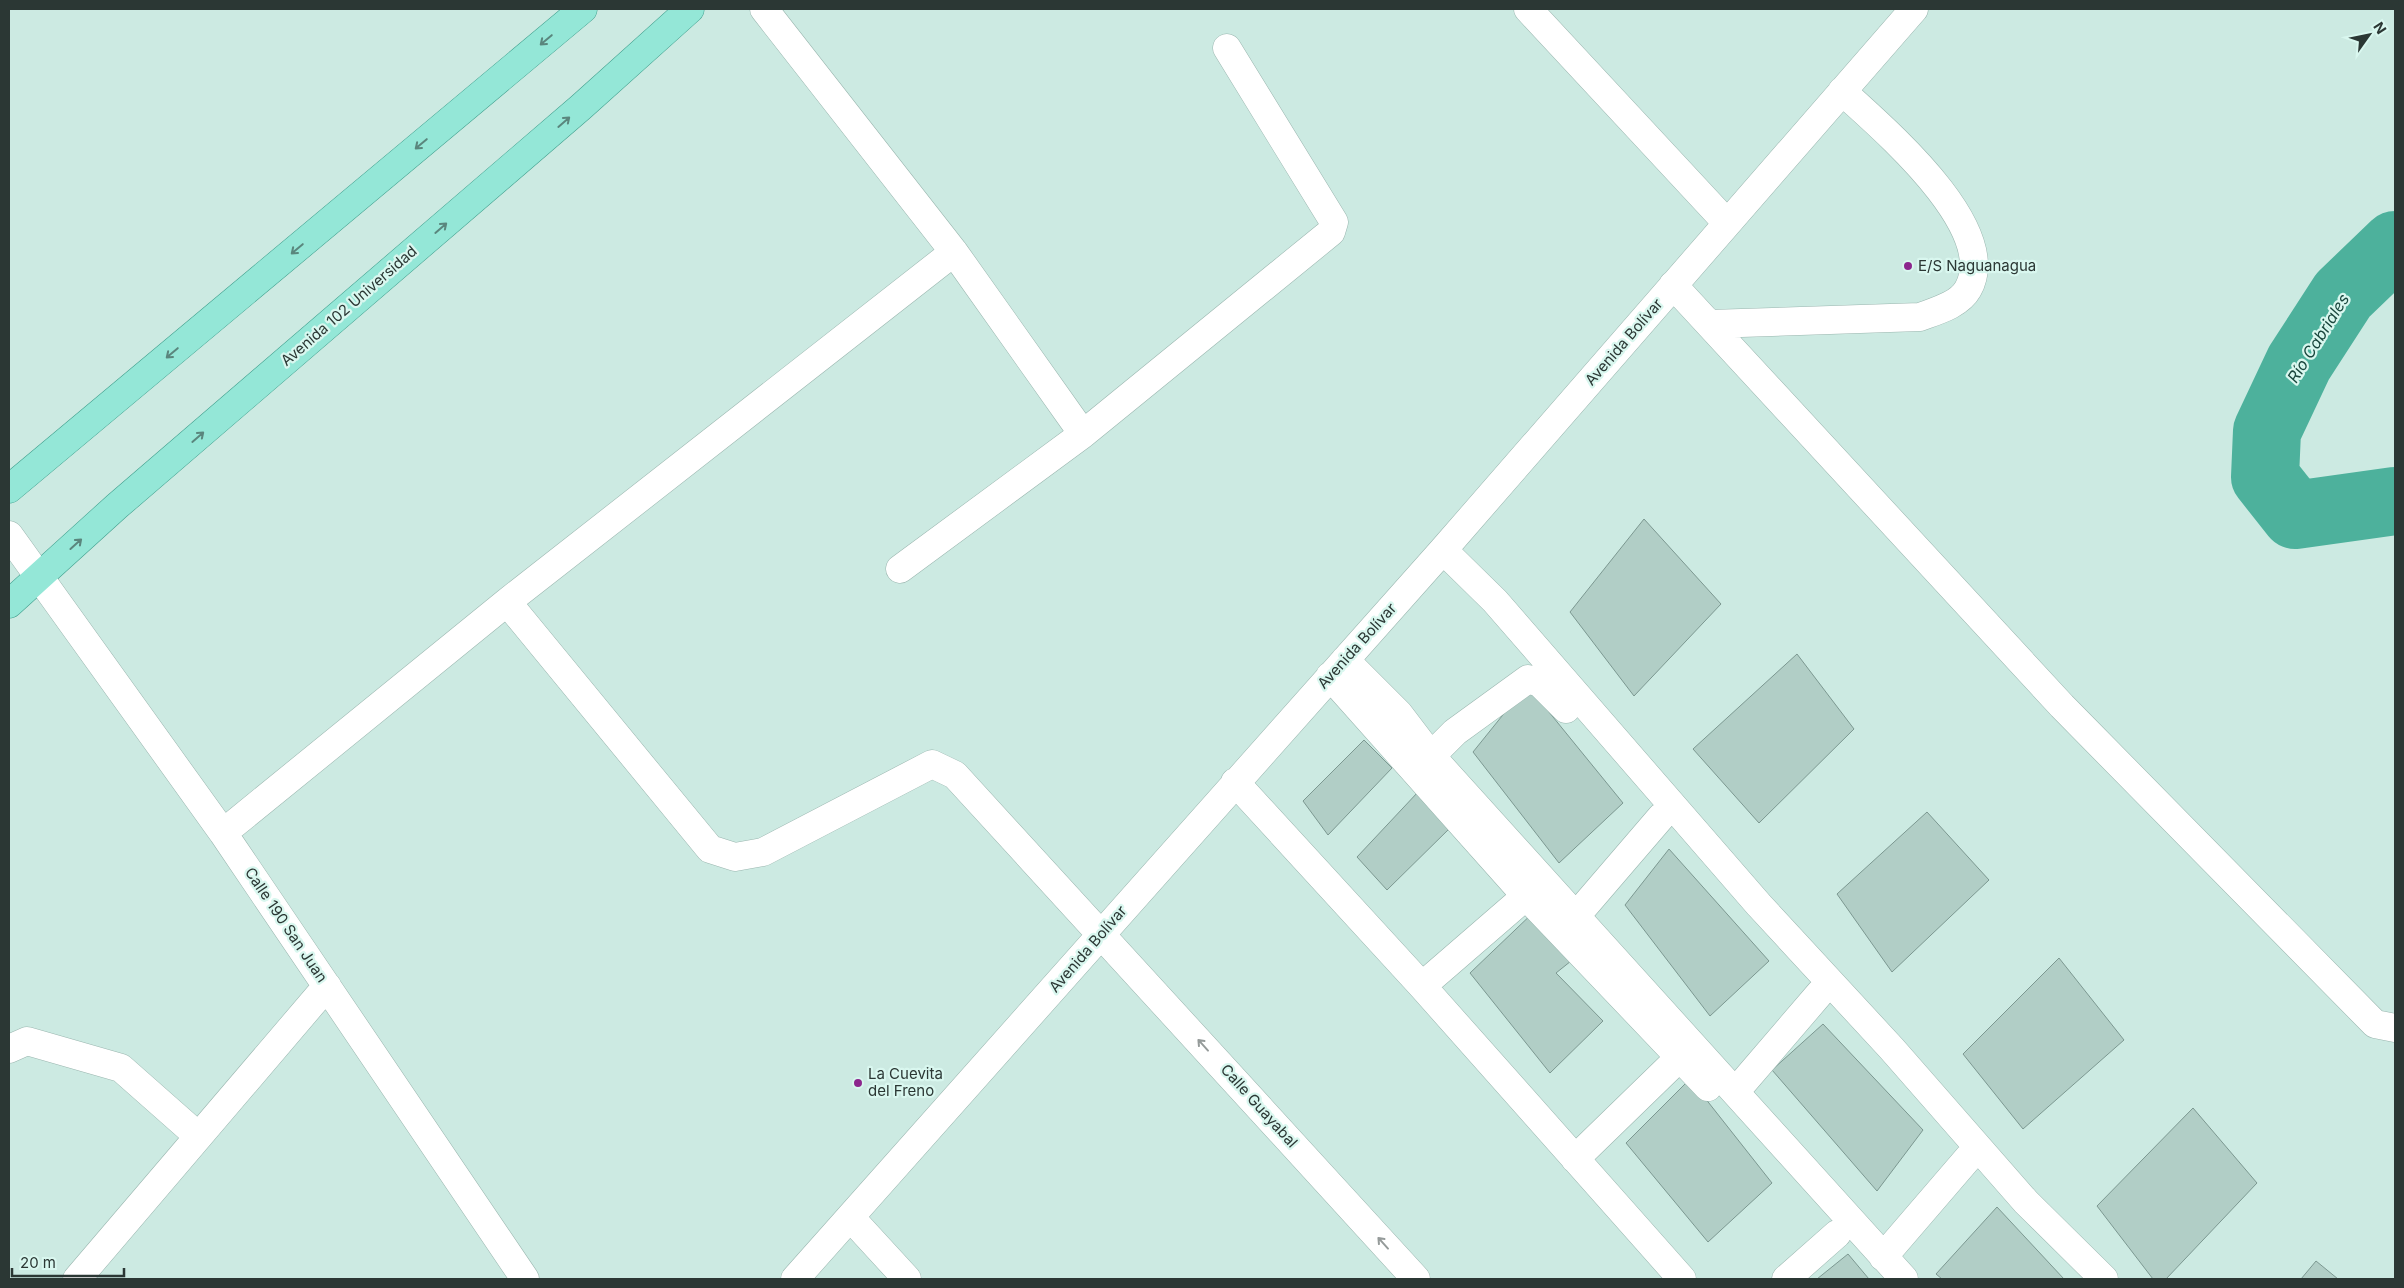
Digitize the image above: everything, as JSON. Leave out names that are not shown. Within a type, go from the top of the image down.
[{"type":"main road","points":[[9,489],[583,9]]},
{"type":"main road","name":"Avenida 102 Universidad","points":[[9,604],[117,506],[581,107],[690,9]]},
{"type":"street","points":[[764,9],[954,252],[1083,434]]},
{"type":"street","points":[[1528,9],[1728,223]]},
{"type":"street","name":"Avenida Bolívar","points":[[795,1279],[1443,550],[1914,9]]},
{"type":"street","points":[[900,568],[1083,434],[1333,228],[1334,222],[1227,48]]},
{"type":"street","points":[[1710,324],[1920,317],[1950,305],[1968,290],[1974,270],[1970,241],[1950,203],[1909,152],[1842,91]]},
{"type":"street","points":[[223,833],[507,602],[954,252]]},
{"type":"street","points":[[1673,285],[2062,706],[2375,1024],[2395,1028]]},
{"type":"street","name":"Calle 190 San Juan","points":[[9,535],[223,833],[525,1279]]},
{"type":"street","points":[[1443,550],[1495,601],[1759,905],[1892,1049],[2026,1202],[2104,1279]]},
{"type":"street","name":"Calle Guayabal","points":[[507,602],[710,849],[735,857],[763,852],[932,764],[955,775],[1102,933],[1416,1279]]},
{"type":"street","points":[[1338,668],[1399,714],[1431,756],[1736,1091],[1880,1268]]},
{"type":"street","points":[[1338,668],[1526,896],[1679,1058],[1725,1103],[1837,1234],[1880,1268],[1904,1279]]},
{"type":"street","points":[[1431,756],[1455,732],[1528,679],[1540,683],[1587,730],[1661,817],[2082,1279]]},
{"type":"street","points":[[1235,782],[1422,986],[1682,1279]]},
{"type":"street","points":[[1576,916],[1661,817]]},
{"type":"street","points":[[1422,986],[1526,896]]},
{"type":"street","points":[[77,1279],[327,986]]},
{"type":"street","points":[[1736,1091],[1820,993]]},
{"type":"street","points":[[9,1049],[27,1041],[121,1068],[198,1136]]},
{"type":"street","points":[[1576,1160],[1679,1058]]},
{"type":"street","points":[[1880,1268],[1970,1157]]},
{"type":"street","points":[[851,1218],[907,1279]]},
{"type":"street","points":[[1786,1279],[1837,1234]]},
{"type":"building","points":[[1644,519],[1721,604],[1634,696],[1570,612]]},
{"type":"building","points":[[1797,654],[1854,729],[1759,823],[1693,749]]},
{"type":"building","points":[[1527,685],[1623,803],[1559,863],[1473,752]]},
{"type":"building","points":[[1364,740],[1392,768],[1328,835],[1303,801]]},
{"type":"building","points":[[1418,792],[1451,827],[1387,890],[1357,857]]},
{"type":"building","points":[[1927,812],[1989,880],[1892,972],[1837,894]]},
{"type":"building","points":[[1669,849],[1769,961],[1710,1016],[1625,905]]},
{"type":"building","points":[[1537,909],[1576,957],[1556,973],[1603,1021],[1550,1073],[1470,973]]},
{"type":"building","points":[[2059,958],[2124,1040],[2023,1129],[1963,1054]]},
{"type":"building","points":[[1823,1024],[1923,1130],[1877,1191],[1772,1070]]},
{"type":"building","points":[[1690,1079],[1772,1183],[1708,1242],[1626,1143]]},
{"type":"building","points":[[2193,1108],[2257,1183],[2166,1279],[2153,1279],[2097,1206]]},
{"type":"building","points":[[1997,1207],[2064,1279],[1942,1279],[1936,1274]]},
{"type":"building","points":[[1848,1254],[1869,1279],[1817,1279]]},
{"type":"building","points":[[2316,1261],[2338,1279],[2301,1279]]},
{"type":"waterway","name":"Río Cabriales","points":[[2395,245],[2343,295],[2299,363],[2267,431],[2265,477],[2295,515],[2395,501]]},
{"type":"place","name":"E/S Naguanagua","points":[[1908,266]]},
{"type":"place","name":"La Cuevita del Freno","points":[[858,1083]]}]
